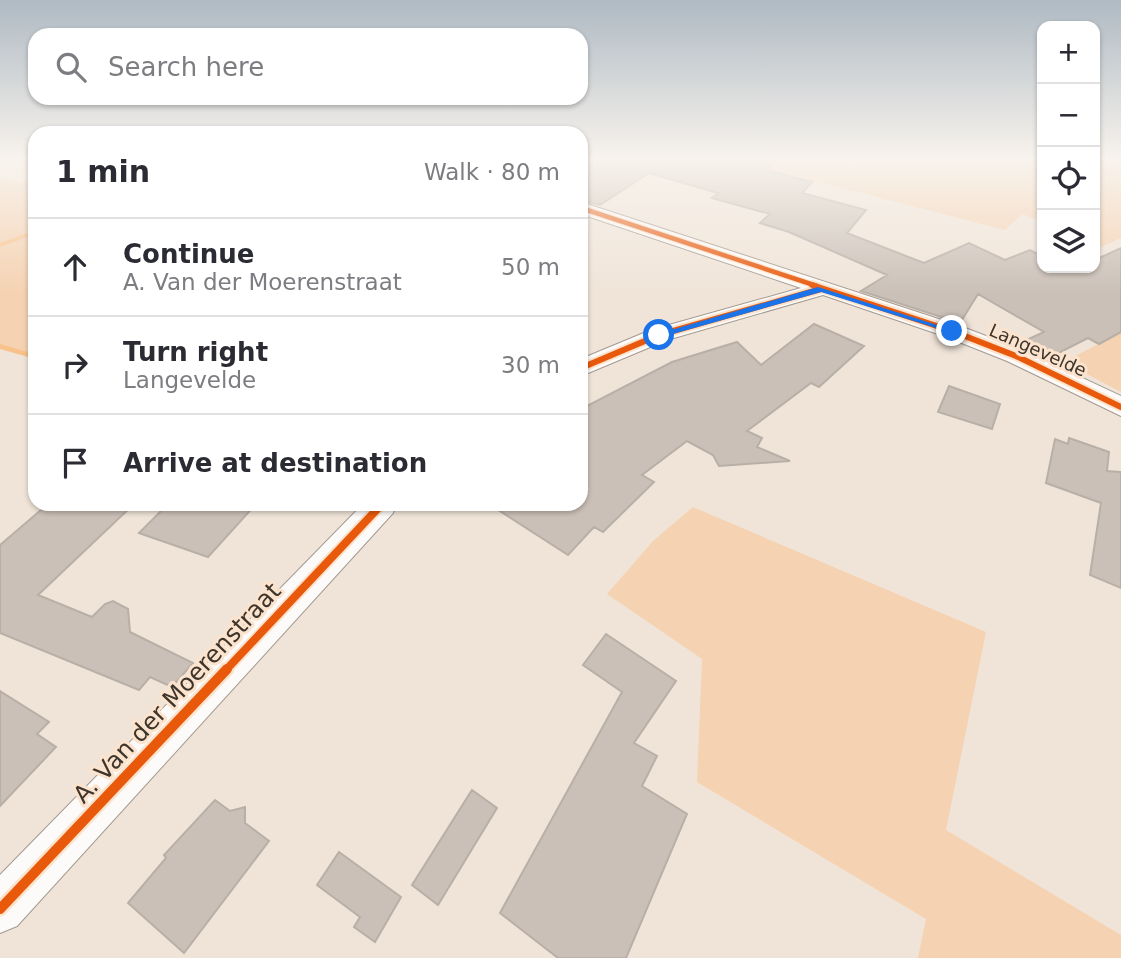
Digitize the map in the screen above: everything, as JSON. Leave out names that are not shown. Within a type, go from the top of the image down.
[{"type":"street","name":"Langevelde","points":[[588,210],[965,335],[1073,382],[1121,407]]},
{"type":"street","points":[[588,365],[659,335],[821,289]]},
{"type":"street","name":"A. Van der Moerenstraat","points":[[0,909],[375,511]]},
{"type":"shaded area","points":[[0,205],[28,205],[28,354],[0,346]]},
{"type":"shaded area","points":[[907,205],[1037,205],[1037,220],[1022,214],[1005,230]]},
{"type":"shaded area","points":[[1100,205],[1121,205],[1121,238],[1101,247]]},
{"type":"shaded area","points":[[1121,332],[1121,392],[1064,362]]},
{"type":"shaded area","points":[[693,507],[986,632],[946,830],[1121,935],[1121,958],[918,958],[926,919],[697,782],[702,659],[607,594],[653,541]]},
{"type":"building","points":[[736,205],[846,205],[866,210],[847,233],[924,263],[969,243],[1005,260],[1030,250],[1037,254],[1037,273],[1100,273],[1100,258],[1121,248],[1121,332],[1099,344],[1088,338],[1049,358],[1018,344],[1044,332],[978,294],[960,323],[861,291],[887,275],[789,232],[760,223],[770,214]]},
{"type":"building","points":[[814,324],[864,346],[819,387],[811,383],[747,431],[762,438],[757,447],[790,461],[719,466],[713,455],[687,441],[642,475],[654,482],[603,532],[594,527],[568,555],[500,511],[588,511],[588,405],[672,362],[737,342],[761,365]]},
{"type":"building","points":[[949,386],[1000,404],[992,429],[938,412]]},
{"type":"building","points":[[1069,438],[1109,452],[1107,471],[1121,472],[1121,588],[1090,575],[1101,503],[1046,483],[1055,439],[1068,444]]},
{"type":"building","points":[[40,511],[127,511],[38,595],[92,617],[105,604],[113,601],[128,609],[130,632],[193,663],[172,687],[150,677],[139,690],[0,633],[0,545]]},
{"type":"building","points":[[161,511],[250,511],[208,557],[139,533]]},
{"type":"building","points":[[606,634],[676,681],[634,743],[657,756],[642,786],[687,814],[626,958],[558,958],[500,913],[622,692],[583,665]]},
{"type":"building","points":[[0,691],[49,722],[37,734],[56,747],[0,806]]},
{"type":"building","points":[[472,790],[497,808],[438,905],[412,885]]},
{"type":"building","points":[[215,800],[230,811],[245,807],[245,823],[269,841],[184,953],[128,903],[166,858],[164,855]]},
{"type":"building","points":[[339,852],[401,897],[375,942],[354,927],[360,917],[317,885]]},
{"type":"waterway","points":[[0,245],[28,235]]},
{"type":"waterway","points":[[0,346],[28,355]]},
{"type":"cycle path","points":[[588,210],[952,331],[1016,356],[1121,407]]},
{"type":"cycle path","points":[[588,365],[659,335],[821,289]]},
{"type":"cycle path","points":[[0,909],[375,511]]},
{"type":"route","points":[[659,335],[821,289],[952,331]]}]
